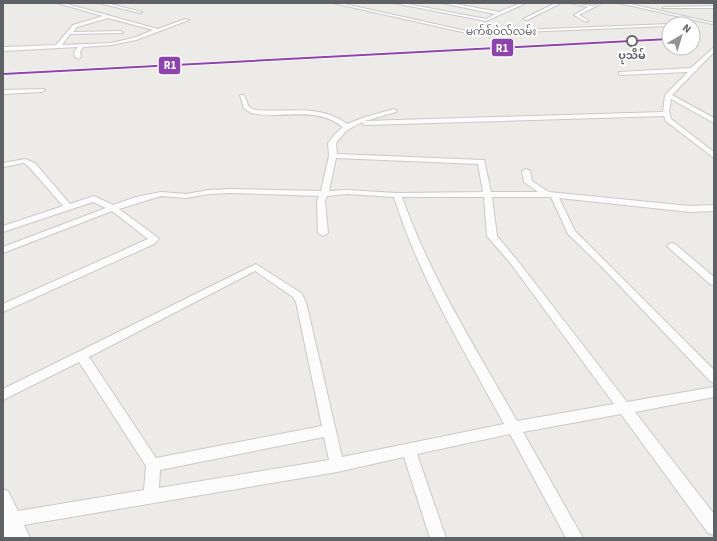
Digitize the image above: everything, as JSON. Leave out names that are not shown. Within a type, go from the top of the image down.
[{"type":"street","points":[[59,3],[157,30]]},
{"type":"street","points":[[101,3],[140,12]]},
{"type":"street","name":"မက်စ်ဝဲလ်လမ်း","points":[[335,3],[471,33],[661,25]]},
{"type":"street","points":[[350,6],[358,3],[447,23]]},
{"type":"street","points":[[396,3],[484,20],[524,3]]},
{"type":"street","points":[[444,3],[500,14]]},
{"type":"street","points":[[525,19],[559,3]]},
{"type":"street","points":[[572,3],[592,7]]},
{"type":"street","points":[[586,21],[576,15],[600,3]]},
{"type":"street","points":[[622,3],[713,23]]},
{"type":"street","points":[[78,8],[90,5]]},
{"type":"street","points":[[401,18],[432,6]]},
{"type":"street","points":[[474,9],[480,6]]},
{"type":"street","points":[[652,9],[714,6]]},
{"type":"street","points":[[632,12],[644,8]]},
{"type":"street","points":[[57,47],[79,24],[106,17]]},
{"type":"street","points":[[3,49],[81,46],[122,42],[187,20]]},
{"type":"street","points":[[701,24],[713,23]]},
{"type":"street","points":[[69,33],[121,32]]},
{"type":"street","points":[[78,57],[77,52],[81,46]]},
{"type":"street","points":[[714,49],[668,95],[666,114],[668,120],[714,156]]},
{"type":"street","points":[[621,73],[694,70]]},
{"type":"street","points":[[3,92],[42,90]]},
{"type":"street","points":[[668,95],[714,121]]},
{"type":"street","points":[[242,96],[247,108],[250,110],[265,112],[314,112],[341,121],[348,125],[666,114]]},
{"type":"street","points":[[323,234],[321,201],[333,156],[332,144],[339,132],[348,125],[394,111]]},
{"type":"street","points":[[333,156],[477,160],[483,164],[492,236],[624,407],[714,527]]},
{"type":"street","points":[[3,165],[24,161],[32,165],[68,206]]},
{"type":"street","points":[[526,171],[528,182],[551,195],[570,232],[605,265],[714,378]]},
{"type":"street","points":[[3,250],[139,198],[161,194],[178,196],[231,192],[324,194],[347,192],[397,195],[551,195],[712,210]]},
{"type":"street","points":[[397,195],[407,225],[427,272],[575,538]]},
{"type":"street","points":[[3,229],[68,206],[94,199],[113,208],[154,239],[154,241],[3,308]]},
{"type":"street","points":[[672,246],[714,282]]},
{"type":"street","points":[[3,395],[254,267],[258,268],[297,294],[301,302],[337,466]]},
{"type":"street","points":[[81,355],[153,465],[151,497]]},
{"type":"street","points":[[8,520],[337,466],[513,428],[714,392]]},
{"type":"street","points":[[153,465],[330,430]]},
{"type":"street","points":[[409,451],[438,538]]},
{"type":"street","points":[[3,496],[8,520],[8,538]]},
{"type":"street","points":[[8,520],[22,538]]},
{"type":"transit line","name":"R1","points":[[3,74],[661,39]]},
{"type":"place","name":"ပုသိမ်","points":[[632,41]]}]
